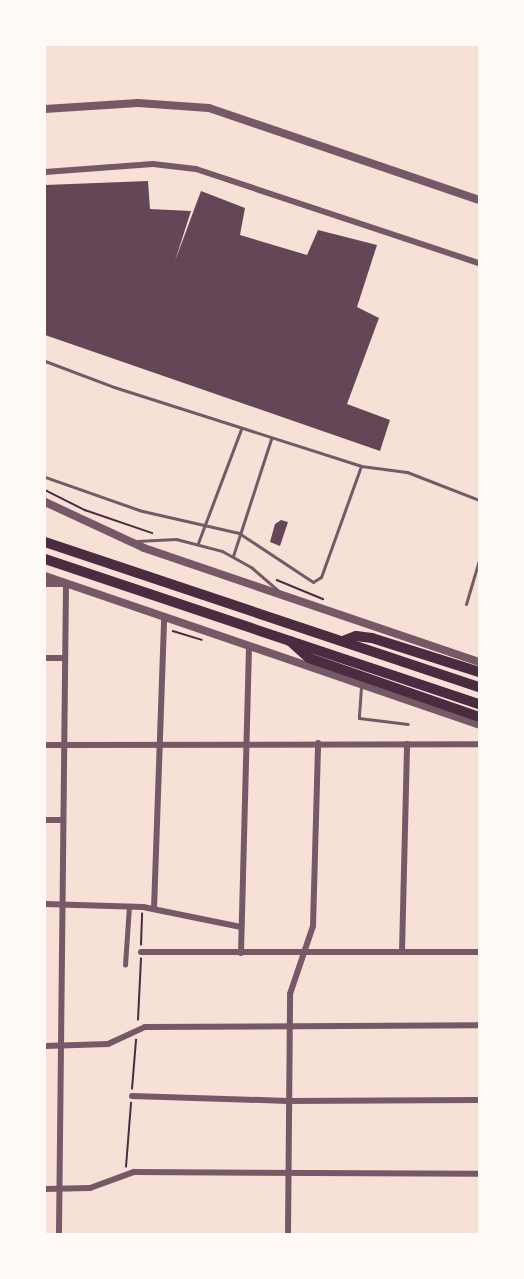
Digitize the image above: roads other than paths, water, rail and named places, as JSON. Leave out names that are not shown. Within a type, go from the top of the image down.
[{"type":"highway","points":[[45,542],[479,687]]},
{"type":"highway","points":[[45,559],[479,704]]},
{"type":"highway","points":[[343,641],[356,636],[372,638],[479,672]]},
{"type":"highway","points":[[290,641],[309,658],[479,717]]},
{"type":"street","points":[[45,110],[138,103],[209,108],[479,200]]},
{"type":"street","points":[[45,172],[153,164],[196,169],[479,263]]},
{"type":"street","points":[[45,502],[130,542],[479,662]]},
{"type":"street","points":[[45,576],[361,687],[479,725]]},
{"type":"street","points":[[45,584],[66,584]]},
{"type":"street","points":[[59,1234],[58,1046],[66,584]]},
{"type":"street","points":[[154,909],[164,617]]},
{"type":"street","points":[[241,953],[249,648]]},
{"type":"street","points":[[45,658],[65,658]]},
{"type":"street","points":[[288,1234],[289,1025],[292,984],[305,955],[313,926],[318,743]]},
{"type":"street","points":[[402,952],[407,744]]},
{"type":"street","points":[[45,745],[479,744]]},
{"type":"street","points":[[45,820],[62,820]]},
{"type":"street","points":[[45,904],[129,906],[241,927]]},
{"type":"street","points":[[124,965],[129,906]]},
{"type":"street","points":[[141,952],[305,955],[479,952]]},
{"type":"street","points":[[45,1046],[108,1044],[145,1027],[479,1025]]},
{"type":"street","points":[[132,1096],[288,1101],[479,1100]]},
{"type":"street","points":[[45,1189],[90,1188],[134,1172],[479,1174]]},
{"type":"lane","points":[[47,361],[271,439],[361,466],[407,472],[479,500]]},
{"type":"lane","points":[[198,543],[208,524],[241,429]]},
{"type":"lane","points":[[233,556],[271,439]]},
{"type":"lane","points":[[45,477],[142,511],[208,524],[239,533],[299,575],[313,582],[319,580],[361,466]]},
{"type":"lane","points":[[130,542],[176,539],[198,543],[233,556],[286,597]]},
{"type":"lane","points":[[466,604],[479,560]]},
{"type":"lane","points":[[361,687],[359,718],[408,724]]}]
